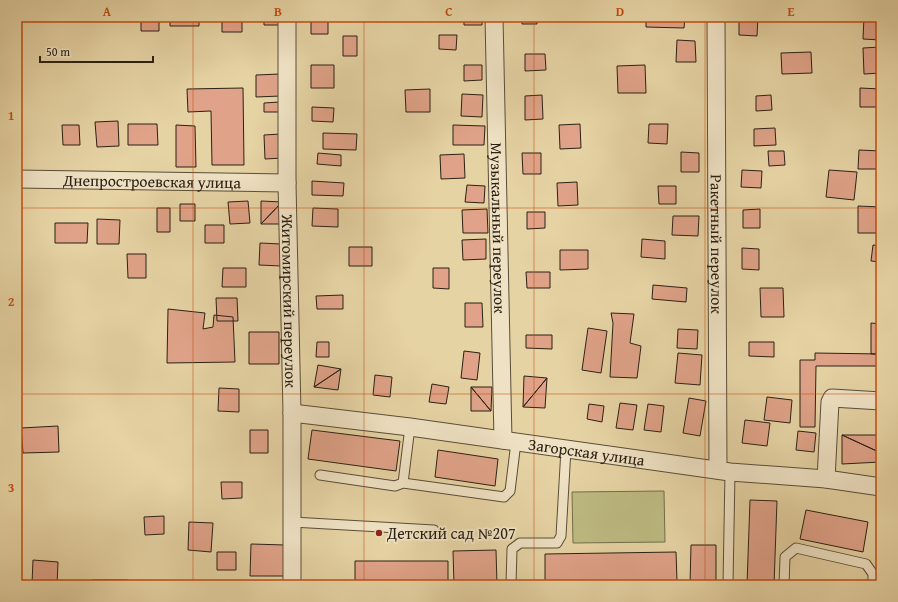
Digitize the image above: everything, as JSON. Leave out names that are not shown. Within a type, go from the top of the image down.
[{"type":"street","name":"Житомирский переулок","points":[[287,17],[287,183],[292,413],[292,585]]},
{"type":"street","name":"Музыкальный переулок","points":[[494,17],[509,441]]},
{"type":"street","name":"Ракетный переулок","points":[[716,17],[724,471]]},
{"type":"street","name":"Днепростроевская улица","points":[[17,179],[287,183]]},
{"type":"street","points":[[826,480],[830,402],[832,398],[881,401]]},
{"type":"street","name":"Загорская улица","points":[[292,413],[410,427],[724,471],[826,480],[881,487]]},
{"type":"lane","points":[[403,484],[410,427]]},
{"type":"lane","points":[[320,474],[395,486],[403,484],[504,497],[510,491],[509,441]]},
{"type":"lane","points":[[511,585],[512,549],[520,543],[557,543],[561,536],[566,449]]},
{"type":"lane","points":[[724,471],[728,585]]},
{"type":"lane","points":[[292,522],[434,530]]},
{"type":"lane","points":[[784,585],[784,557],[796,548],[866,564],[873,574],[873,585]]},
{"type":"shaded area","points":[[664,491],[665,542],[573,543],[572,492]]},
{"type":"building","points":[[141,17],[159,17],[159,31],[141,31]]},
{"type":"building","points":[[170,17],[199,17],[199,26],[170,26]]},
{"type":"building","points":[[222,17],[242,17],[242,32],[222,32]]},
{"type":"building","points":[[264,17],[281,17],[281,25],[264,25]]},
{"type":"building","points":[[311,17],[328,17],[328,34],[311,34]]},
{"type":"building","points":[[464,17],[482,17],[482,25],[464,25]]},
{"type":"building","points":[[522,17],[537,17],[537,24],[522,24]]},
{"type":"building","points":[[646,17],[685,17],[684,28],[646,27]]},
{"type":"building","points":[[739,17],[758,17],[757,36],[739,35]]},
{"type":"building","points":[[864,17],[881,17],[881,40],[863,39]]},
{"type":"building","points":[[439,35],[457,35],[456,50],[439,49]]},
{"type":"building","points":[[343,36],[357,36],[357,56],[343,56]]},
{"type":"building","points":[[677,40],[695,41],[696,62],[676,62]]},
{"type":"building","points":[[881,47],[881,73],[864,74],[863,48]]},
{"type":"building","points":[[811,52],[812,73],[782,74],[781,53]]},
{"type":"building","points":[[525,54],[545,54],[546,70],[525,71]]},
{"type":"building","points":[[311,65],[334,65],[334,88],[311,88]]},
{"type":"building","points":[[464,65],[482,65],[482,80],[464,81]]},
{"type":"building","points":[[645,65],[646,93],[618,93],[617,66]]},
{"type":"building","points":[[280,74],[281,96],[256,97],[256,75]]},
{"type":"building","points":[[243,88],[244,165],[212,165],[211,111],[188,112],[187,89]]},
{"type":"building","points":[[860,88],[881,89],[881,107],[860,107]]},
{"type":"building","points":[[430,89],[430,112],[406,112],[405,90]]},
{"type":"building","points":[[462,94],[483,95],[482,117],[461,116]]},
{"type":"building","points":[[542,95],[543,119],[525,120],[525,96]]},
{"type":"building","points":[[771,95],[772,110],[756,111],[756,96]]},
{"type":"building","points":[[279,102],[280,112],[264,112],[264,103]]},
{"type":"building","points":[[312,107],[334,108],[333,122],[312,121]]},
{"type":"building","points":[[118,121],[119,146],[97,147],[95,122]]},
{"type":"building","points":[[128,124],[157,124],[158,145],[128,145]]},
{"type":"building","points":[[580,124],[581,148],[560,149],[559,125]]},
{"type":"building","points":[[649,124],[668,124],[667,144],[648,143]]},
{"type":"building","points":[[62,125],[79,125],[80,145],[63,145]]},
{"type":"building","points":[[176,125],[195,126],[196,167],[176,167]]},
{"type":"building","points":[[453,125],[485,126],[484,145],[453,145]]},
{"type":"building","points":[[17,127],[20,127],[20,150],[17,150]]},
{"type":"building","points":[[775,128],[776,145],[754,146],[754,129]]},
{"type":"building","points":[[323,133],[357,134],[356,150],[323,149]]},
{"type":"building","points":[[281,134],[283,158],[265,159],[264,135]]},
{"type":"building","points":[[859,150],[881,151],[881,169],[858,169]]},
{"type":"building","points":[[768,151],[784,151],[785,165],[769,166]]},
{"type":"building","points":[[681,152],[699,153],[699,172],[681,172]]},
{"type":"building","points":[[318,153],[341,155],[341,166],[317,164]]},
{"type":"building","points":[[522,153],[541,153],[541,174],[523,174]]},
{"type":"building","points":[[464,154],[465,178],[441,179],[440,155]]},
{"type":"building","points":[[742,170],[762,171],[761,188],[741,187]]},
{"type":"building","points":[[829,170],[857,172],[854,200],[826,197]]},
{"type":"building","points":[[312,181],[344,183],[343,196],[312,195]]},
{"type":"building","points":[[577,182],[578,205],[558,206],[557,183]]},
{"type":"building","points":[[467,185],[485,186],[484,203],[465,202]]},
{"type":"building","points":[[658,186],[676,186],[676,204],[659,204]]},
{"type":"building","points":[[248,201],[250,223],[230,224],[228,202]]},
{"type":"building","points":[[261,201],[282,202],[261,224]]},
{"type":"building","points":[[282,202],[283,224],[261,224]]},
{"type":"building","points":[[180,204],[195,204],[195,221],[180,221]]},
{"type":"building","points":[[858,206],[881,207],[881,233],[858,233]]},
{"type":"building","points":[[157,208],[170,208],[170,232],[157,232]]},
{"type":"building","points":[[313,208],[338,209],[338,227],[312,226]]},
{"type":"building","points":[[487,209],[488,233],[463,233],[462,210]]},
{"type":"building","points":[[760,209],[760,228],[743,228],[743,210]]},
{"type":"building","points":[[527,212],[545,212],[545,228],[527,229]]},
{"type":"building","points":[[673,216],[699,216],[698,236],[672,235]]},
{"type":"building","points":[[97,219],[120,220],[119,244],[97,244]]},
{"type":"building","points":[[55,223],[88,223],[87,243],[55,243]]},
{"type":"building","points":[[205,225],[224,225],[224,243],[205,243]]},
{"type":"building","points":[[486,239],[486,259],[463,260],[462,240]]},
{"type":"building","points":[[642,239],[665,241],[665,259],[641,257]]},
{"type":"building","points":[[260,243],[281,244],[281,266],[259,265]]},
{"type":"building","points":[[873,245],[881,246],[881,262],[871,261]]},
{"type":"building","points":[[349,247],[372,247],[372,266],[349,266]]},
{"type":"building","points":[[742,248],[759,249],[759,270],[742,269]]},
{"type":"building","points":[[560,250],[588,250],[588,269],[560,270]]},
{"type":"building","points":[[127,254],[146,254],[146,278],[128,278]]},
{"type":"building","points":[[223,268],[246,268],[246,287],[222,287]]},
{"type":"building","points":[[433,268],[449,268],[449,289],[433,288]]},
{"type":"building","points":[[526,272],[550,272],[550,288],[527,288]]},
{"type":"building","points":[[878,283],[881,283],[881,304],[877,304]]},
{"type":"building","points":[[653,285],[687,288],[686,302],[652,299]]},
{"type":"building","points":[[760,288],[783,288],[784,317],[761,317]]},
{"type":"building","points":[[343,295],[343,309],[317,309],[316,296]]},
{"type":"building","points":[[216,298],[237,298],[238,321],[217,321]]},
{"type":"building","points":[[465,303],[482,303],[483,327],[465,327]]},
{"type":"building","points":[[168,309],[205,313],[203,329],[213,327],[214,315],[233,317],[235,362],[167,363]]},
{"type":"building","points":[[611,313],[634,314],[630,343],[641,346],[637,378],[610,377],[613,323]]},
{"type":"building","points":[[871,323],[881,324],[881,354],[871,354]]},
{"type":"building","points":[[588,328],[607,331],[601,373],[582,370]]},
{"type":"building","points":[[678,329],[698,330],[697,349],[677,348]]},
{"type":"building","points":[[249,332],[279,332],[279,364],[249,364]]},
{"type":"building","points":[[526,335],[552,335],[552,349],[526,348]]},
{"type":"building","points":[[317,342],[329,342],[329,357],[316,357]]},
{"type":"building","points":[[749,342],[774,342],[774,357],[749,356]]},
{"type":"building","points":[[464,351],[480,353],[477,380],[461,378]]},
{"type":"building","points":[[678,353],[702,355],[700,385],[675,383]]},
{"type":"building","points":[[815,353],[881,354],[881,366],[816,366],[815,427],[800,427],[800,360],[815,360]]},
{"type":"building","points":[[318,365],[341,369],[314,387]]},
{"type":"building","points":[[341,369],[338,390],[314,387]]},
{"type":"building","points":[[375,375],[392,377],[390,397],[373,395]]},
{"type":"building","points":[[524,376],[547,378],[523,407]]},
{"type":"building","points":[[547,378],[545,408],[523,407]]},
{"type":"building","points":[[432,384],[449,387],[446,404],[429,402]]},
{"type":"building","points":[[471,387],[491,411],[471,411]]},
{"type":"building","points":[[471,387],[492,387],[491,411]]},
{"type":"building","points":[[219,388],[239,389],[239,412],[218,411]]},
{"type":"building","points":[[767,397],[792,400],[790,423],[764,420]]},
{"type":"building","points":[[689,398],[706,401],[700,436],[683,433]]},
{"type":"building","points":[[620,403],[637,405],[633,430],[616,428]]},
{"type":"building","points":[[589,404],[604,406],[602,422],[587,419]]},
{"type":"building","points":[[648,404],[664,406],[661,432],[644,430]]},
{"type":"building","points":[[745,420],[770,423],[767,446],[742,443]]},
{"type":"building","points":[[58,426],[59,452],[23,453],[21,428]]},
{"type":"building","points":[[250,430],[268,430],[268,453],[250,453]]},
{"type":"building","points":[[312,430],[400,441],[396,471],[308,459]]},
{"type":"building","points":[[798,431],[816,433],[814,452],[796,450]]},
{"type":"building","points":[[842,435],[881,435],[881,453]]},
{"type":"building","points":[[842,435],[881,453],[881,462],[842,464]]},
{"type":"building","points":[[438,450],[498,459],[495,486],[435,477]]},
{"type":"building","points":[[221,482],[242,482],[242,498],[222,499]]},
{"type":"building","points":[[750,500],[777,501],[774,585],[747,585]]},
{"type":"building","points":[[806,510],[868,522],[863,552],[800,539]]},
{"type":"building","points":[[164,516],[164,534],[145,535],[144,517]]},
{"type":"building","points":[[189,522],[213,523],[211,552],[188,550]]},
{"type":"building","points":[[251,544],[285,545],[285,576],[250,576]]},
{"type":"building","points":[[691,545],[716,545],[716,585],[690,585]]},
{"type":"building","points":[[496,550],[497,585],[454,585],[453,551]]},
{"type":"building","points":[[217,552],[236,552],[236,570],[217,570]]},
{"type":"building","points":[[676,552],[677,581],[622,582],[622,585],[598,585],[598,583],[545,584],[545,554]]},
{"type":"building","points":[[33,560],[58,562],[57,585],[32,584]]},
{"type":"building","points":[[355,561],[448,561],[448,585],[355,585]]},
{"type":"building","points":[[92,580],[128,580],[128,585],[92,585]]},
{"type":"building","points":[[251,581],[281,581],[281,585],[251,585]]},
{"type":"place","name":"Детский сад №207","points":[[379,533]]}]
